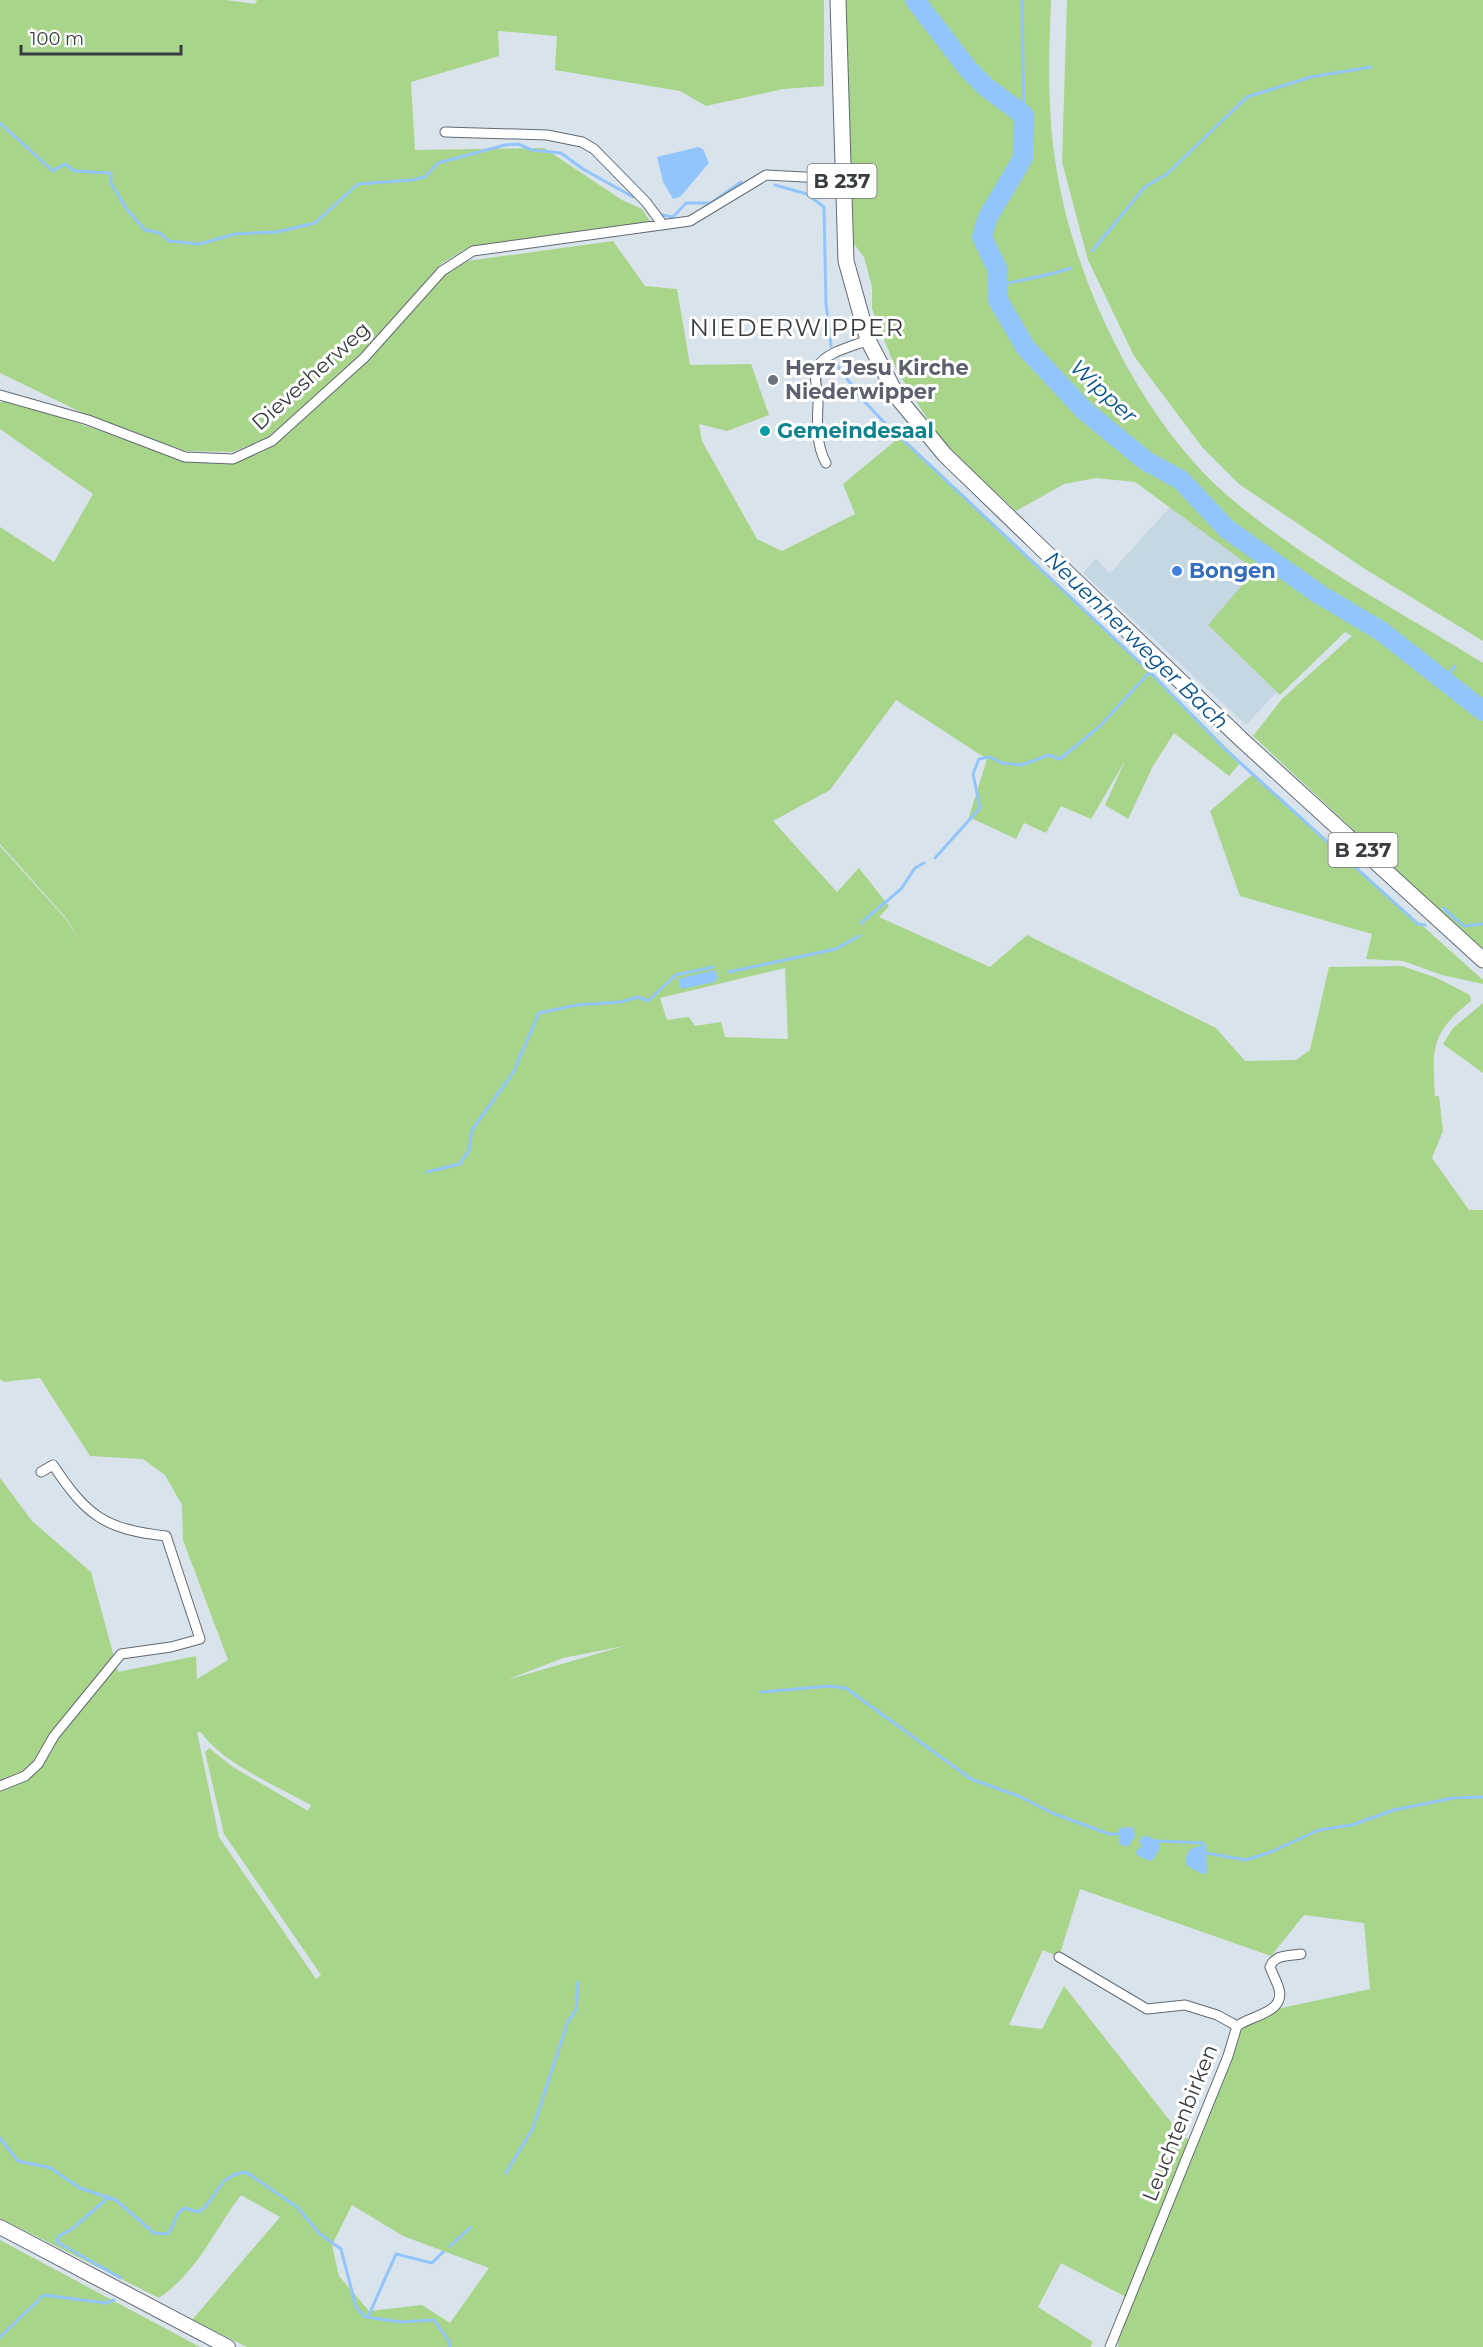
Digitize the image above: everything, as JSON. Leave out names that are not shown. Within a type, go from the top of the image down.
[{"type":"main road","name":"B 237","points":[[838,0],[846,261],[868,340],[897,398],[945,455],[1242,740],[1483,960]]},
{"type":"main road","points":[[0,2227],[228,2347]]},
{"type":"street","points":[[445,132],[547,135],[582,142],[594,149],[646,202],[663,225],[690,221],[766,175],[842,179]]},
{"type":"street","name":"Dievesherweg","points":[[0,396],[88,420],[186,457],[233,459],[272,441],[364,358],[450,263],[485,248],[663,225]]},
{"type":"street","points":[[826,463],[815,420],[818,403],[816,376],[819,365],[831,356],[868,340]]},
{"type":"street","points":[[0,1786],[25,1776],[38,1764],[54,1736],[121,1654],[171,1647],[200,1639],[166,1536],[138,1533],[111,1525],[76,1500],[53,1465],[41,1472]]},
{"type":"street","name":"Leuchtenbirken","points":[[1110,2347],[1228,2055],[1237,2026],[1250,2017],[1272,2010],[1279,2003],[1280,1991],[1270,1967],[1273,1961],[1280,1957],[1301,1954]]},
{"type":"street","points":[[1059,1957],[1147,2009],[1185,2005],[1217,2015],[1237,2026]]},
{"type":"shaded area","points":[[1170,507],[1256,570],[1208,625],[1277,692],[1246,725],[1083,573],[1096,558],[1110,573]]},
{"type":"green space","points":[[0,0],[226,0],[255,4],[257,0],[824,0],[824,86],[783,89],[706,106],[680,91],[555,70],[557,36],[498,31],[499,56],[411,82],[415,150],[544,148],[622,200],[642,209],[651,223],[469,247],[442,263],[362,355],[269,437],[233,452],[186,451],[89,416],[0,373]]},
{"type":"green space","points":[[846,0],[909,0],[930,32],[1003,111],[1009,96],[996,87],[962,53],[942,27],[926,0],[1051,0],[1049,60],[1051,119],[1063,204],[1076,250],[1093,296],[1138,386],[1166,427],[1196,464],[1228,496],[1320,564],[1483,663],[1483,712],[1457,698],[1483,717],[1483,951],[1253,736],[1282,699],[1352,636],[1345,632],[1280,695],[1208,625],[1255,570],[1135,482],[1096,478],[1064,484],[1016,511],[947,447],[933,428],[896,369],[872,309],[872,287],[864,257],[854,244],[848,181]]},
{"type":"green space","points":[[1067,0],[1483,0],[1483,641],[1365,569],[1239,484],[1202,447],[1134,356],[1088,260],[1062,162]]},
{"type":"green space","points":[[613,241],[645,286],[677,289],[690,365],[751,364],[769,415],[727,431],[699,424],[702,441],[757,539],[782,551],[855,514],[843,484],[901,436],[1148,669],[1241,762],[1229,776],[1174,733],[1153,766],[1128,819],[1105,805],[1125,761],[1091,819],[1061,806],[1046,833],[1024,823],[1016,839],[969,817],[987,759],[896,700],[830,790],[773,821],[837,892],[859,868],[889,906],[879,917],[990,967],[1027,935],[1216,1028],[1245,1061],[1296,1060],[1310,1050],[1329,967],[1402,966],[1437,978],[1470,995],[1471,1001],[1448,1023],[1437,1043],[1434,1065],[1435,1096],[1439,1096],[1443,1131],[1432,1158],[1469,1210],[1483,1210],[1483,2347],[1118,2347],[1119,2331],[1240,2030],[1272,2010],[1370,1989],[1364,1923],[1304,1915],[1271,1956],[1080,1889],[1059,1957],[1043,1950],[1009,2025],[1042,2029],[1064,1986],[1178,2131],[1192,2143],[1128,2298],[1061,2263],[1038,2307],[1093,2342],[1090,2347],[247,2347],[192,2320],[280,2217],[241,2195],[195,2263],[173,2287],[159,2298],[0,2218],[0,1478],[32,1521],[91,1572],[118,1672],[196,1656],[197,1679],[228,1660],[183,1540],[182,1505],[165,1475],[143,1459],[90,1456],[40,1378],[4,1382],[0,1379],[0,846],[65,918],[81,943],[66,918],[0,844],[0,527],[54,562],[93,494],[0,429],[0,402],[17,402],[184,460],[233,462],[272,445],[444,275],[467,261]],"holes":[[[785,968],[788,1039],[725,1037],[721,1022],[695,1026],[689,1017],[667,1020],[660,998]],[[624,1646],[509,1679],[563,1658]],[[197,1732],[201,1732],[222,1754],[236,1764],[311,1805],[308,1811],[233,1767],[209,1748],[205,1752],[224,1834],[321,1975],[316,1979],[219,1837]],[[352,2205],[403,2236],[489,2268],[450,2323],[422,2305],[369,2311],[339,2276],[332,2245]]]},
{"type":"green space","points":[[1253,774],[1483,980],[1483,984],[1442,975],[1403,961],[1366,959],[1372,934],[1240,896],[1210,811]]},
{"type":"green space","points":[[1483,1003],[1483,1073],[1443,1044],[1453,1028]]},
{"type":"green space","points":[[0,2240],[200,2347],[0,2347]]},
{"type":"water","points":[[698,147],[703,149],[709,163],[680,197],[673,199],[663,182],[657,157]]},
{"type":"water","points":[[715,970],[718,977],[715,982],[681,989],[678,979]]},
{"type":"water","points":[[1133,1827],[1135,1836],[1128,1847],[1119,1844],[1119,1828]]},
{"type":"water","points":[[1144,1835],[1159,1841],[1160,1848],[1153,1860],[1149,1861],[1137,1855],[1136,1851],[1142,1846],[1139,1841]]},
{"type":"water","points":[[1206,1845],[1207,1873],[1202,1874],[1186,1865],[1186,1860],[1190,1850]]},
{"type":"waterway","name":"Wipper","points":[[915,0],[968,69],[986,87],[1024,115],[1023,158],[988,217],[982,237],[997,268],[998,300],[1026,348],[1084,410],[1146,461],[1181,480],[1227,529],[1319,594],[1381,631],[1483,711]]},
{"type":"waterway","points":[[1022,0],[1024,115]]},
{"type":"waterway","points":[[1092,251],[1145,187],[1167,174],[1247,97],[1311,77],[1371,67]]},
{"type":"waterway","name":"Neuenherweger Bach","points":[[0,123],[53,171],[65,164],[75,171],[111,173],[111,183],[126,208],[145,230],[160,233],[169,241],[200,244],[235,234],[277,232],[315,223],[358,184],[425,177],[438,163],[505,145],[518,144],[532,150],[561,153],[583,169],[633,197]]},
{"type":"waterway","name":"Neuenherweger Bach","points":[[662,215],[673,217],[686,203],[711,203],[741,182]]},
{"type":"waterway","name":"Neuenherweger Bach","points":[[775,185],[807,194],[824,207],[826,303],[831,346]]},
{"type":"waterway","points":[[997,286],[1071,268]]},
{"type":"waterway","name":"Neuenherweger Bach","points":[[837,365],[862,399],[882,420],[1148,670],[1225,749],[1418,924],[1425,925]]},
{"type":"waterway","points":[[1444,680],[1455,666]]},
{"type":"waterway","points":[[935,858],[980,808],[973,774],[979,759],[990,757],[1002,763],[1022,765],[1049,755],[1060,759],[1099,727],[1150,672]]},
{"type":"waterway","points":[[861,923],[901,889],[915,868],[924,863]]},
{"type":"waterway","name":"Neuenherweger Bach","points":[[1443,908],[1464,926],[1483,924]]},
{"type":"waterway","points":[[729,972],[836,949],[859,936]]},
{"type":"waterway","points":[[427,1172],[460,1164],[469,1150],[472,1130],[513,1073],[539,1013],[577,1005],[621,1002],[638,997],[648,1001],[676,975],[713,967]]},
{"type":"waterway","points":[[761,1692],[829,1686],[846,1688],[971,1779],[1021,1797],[1052,1813],[1109,1834],[1120,1834]]},
{"type":"waterway","points":[[1206,1853],[1246,1860],[1271,1852],[1319,1830],[1352,1825],[1394,1810],[1453,1798],[1483,1797]]},
{"type":"waterway","points":[[1158,1841],[1203,1843],[1204,1847]]},
{"type":"waterway","points":[[506,2173],[533,2128],[568,2021],[576,2010],[578,1982]]},
{"type":"waterway","points":[[0,2138],[18,2161],[51,2168],[80,2188],[116,2200],[154,2233],[167,2234],[180,2211],[184,2208],[199,2212],[228,2178],[246,2172],[297,2207],[320,2234],[341,2249],[356,2307],[365,2317],[401,2322],[434,2320],[449,2341],[450,2347]]},
{"type":"waterway","points":[[109,2197],[72,2229],[59,2236],[57,2242],[121,2278]]},
{"type":"waterway","points":[[450,2246],[471,2227]]},
{"type":"waterway","points":[[368,2317],[396,2254],[432,2263],[443,2252]]},
{"type":"waterway","points":[[0,2337],[44,2295],[106,2303],[114,2300]]},
{"type":"place","name":"Herz Jesu Kirche Niederwipper","points":[[773,380]]},
{"type":"place","name":"Gemeindesaal","points":[[765,431]]},
{"type":"place","name":"Bongen","points":[[1177,571]]},
{"type":"district","name":"NIEDERWIPPER","points":[[797,328]]}]
